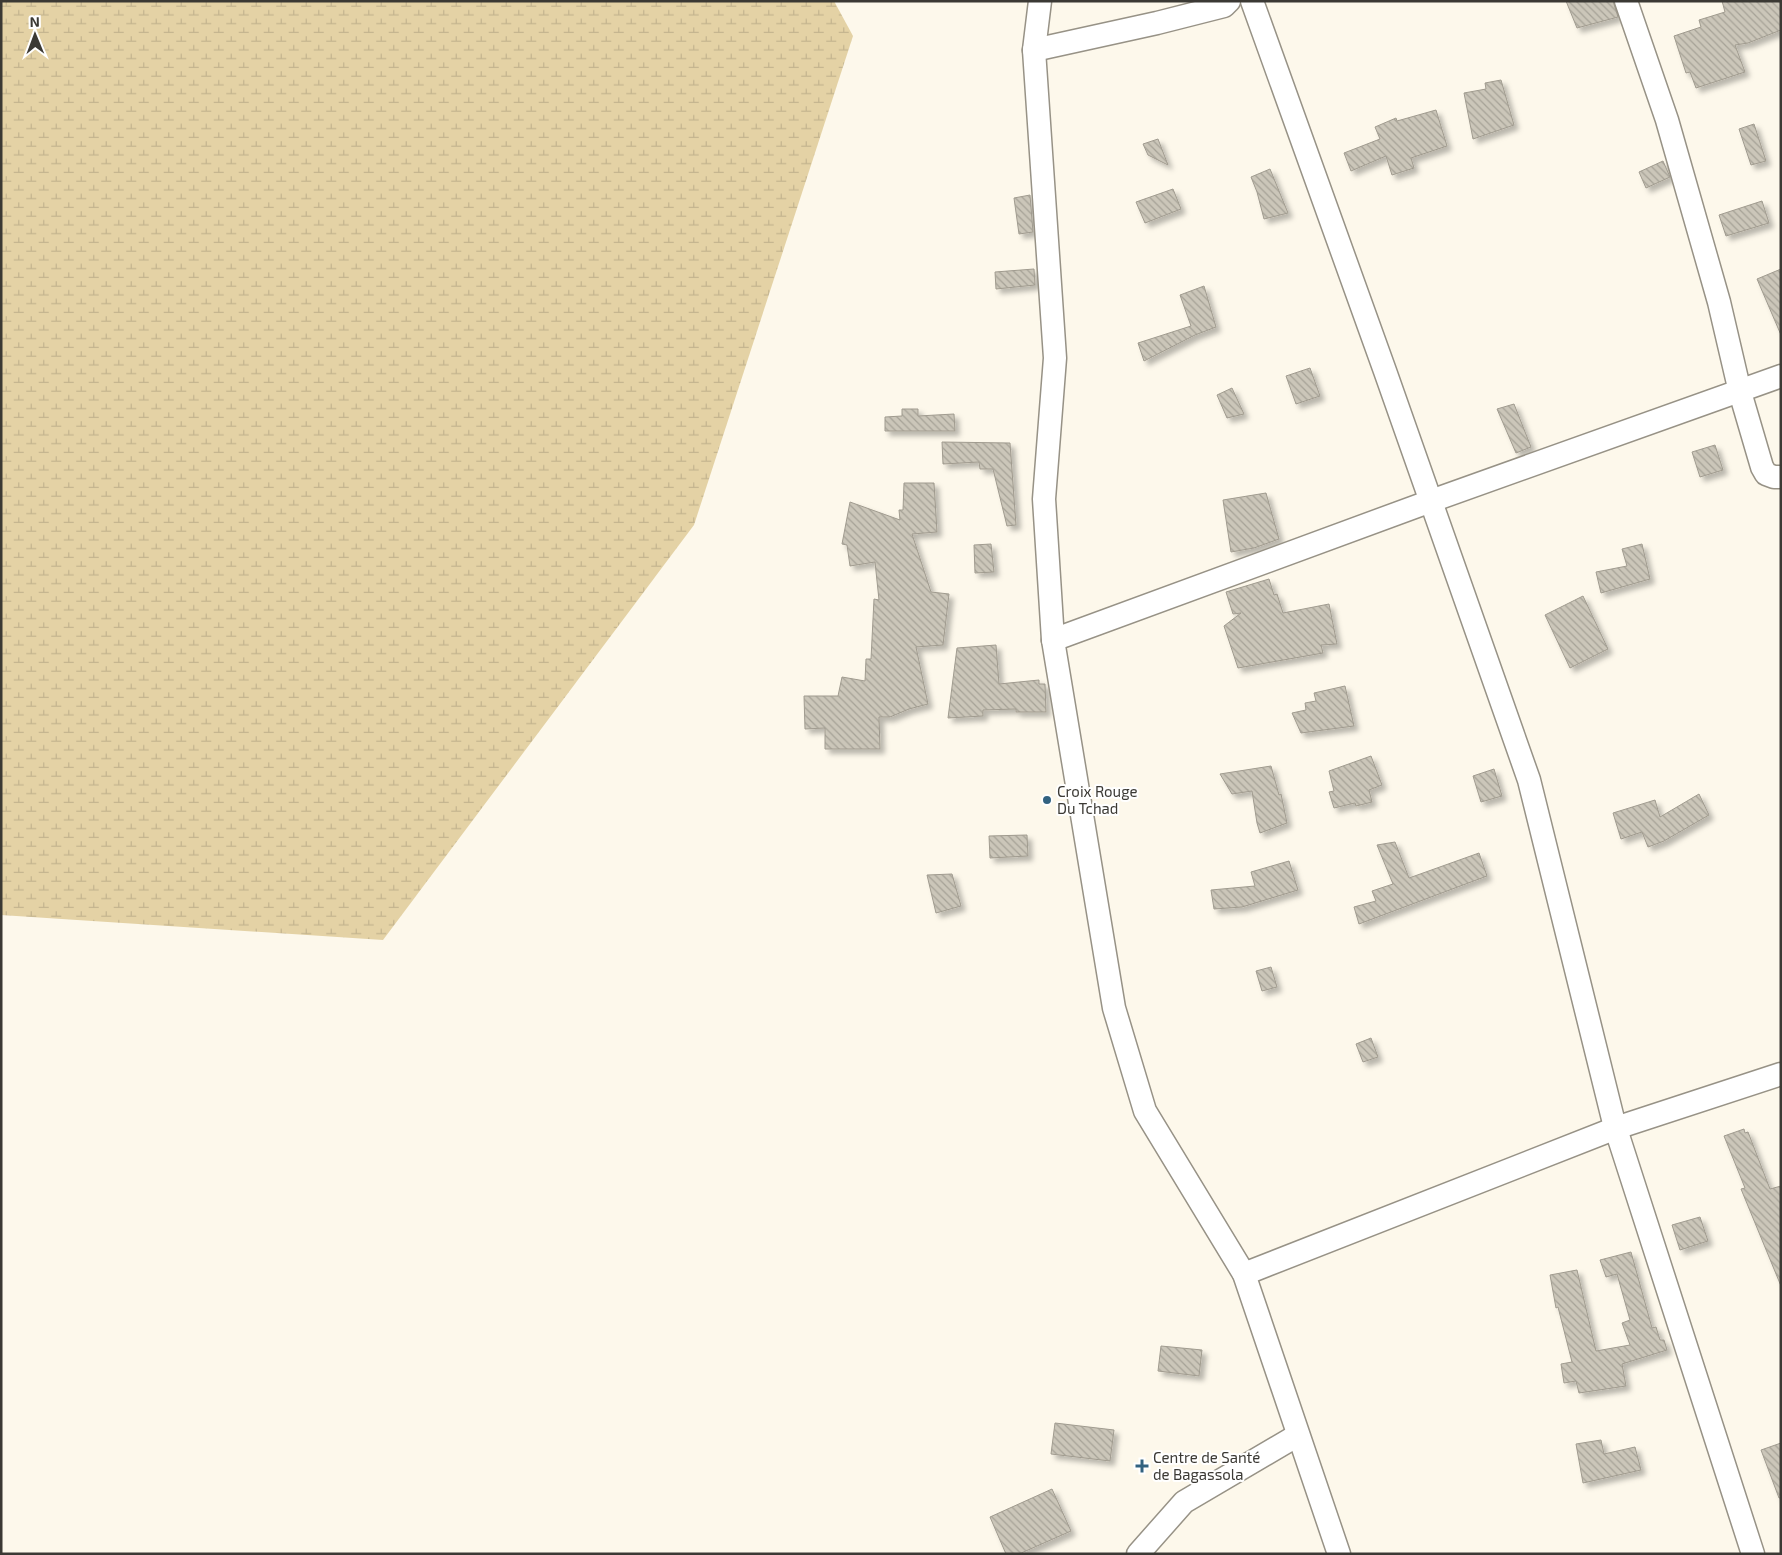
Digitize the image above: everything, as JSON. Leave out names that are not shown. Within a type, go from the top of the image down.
[{"type":"street","points":[[1040,1],[1034,50],[1055,358],[1044,499],[1053,640],[1114,1008],[1145,1111],[1244,1274],[1339,1554]]},
{"type":"street","points":[[1034,50],[1157,24],[1224,6],[1229,1]]},
{"type":"street","points":[[1252,1],[1529,780],[1614,1123],[1753,1554]]},
{"type":"street","points":[[1626,1],[1666,120],[1719,302],[1740,392],[1762,467],[1766,474],[1781,477]]},
{"type":"street","points":[[1053,640],[1431,501],[1781,376]]},
{"type":"street","points":[[1244,1274],[1616,1128],[1781,1074]]},
{"type":"street","points":[[1138,1554],[1184,1502],[1298,1435]]},
{"type":"green space","points":[[1,1],[834,1],[853,36],[694,525],[383,940],[1,915]]},
{"type":"building","points":[[1566,1],[1613,1],[1618,17],[1577,28]]},
{"type":"building","points":[[1722,1],[1781,1],[1781,30],[1748,43],[1735,45],[1745,72],[1696,88],[1690,72],[1686,73],[1674,36],[1701,27],[1699,20],[1725,12]]},
{"type":"building","points":[[1501,80],[1514,125],[1473,139],[1464,93],[1486,89],[1485,83]]},
{"type":"building","points":[[1436,110],[1447,146],[1411,158],[1414,168],[1392,175],[1386,156],[1351,171],[1344,153],[1380,139],[1375,127],[1396,118],[1397,121]]},
{"type":"building","points":[[1754,124],[1766,161],[1751,165],[1739,129]]},
{"type":"building","points":[[1158,139],[1168,165],[1148,155],[1143,144]]},
{"type":"building","points":[[1663,161],[1670,177],[1646,188],[1639,172]]},
{"type":"building","points":[[1270,169],[1288,213],[1264,219],[1251,177]]},
{"type":"building","points":[[1173,189],[1181,209],[1145,223],[1136,202]]},
{"type":"building","points":[[1030,195],[1033,232],[1019,234],[1014,198]]},
{"type":"building","points":[[1762,201],[1769,223],[1726,236],[1719,215]]},
{"type":"building","points":[[1034,269],[1035,285],[996,289],[995,272]]},
{"type":"building","points":[[1781,269],[1781,335],[1757,279]]},
{"type":"building","points":[[1204,286],[1216,327],[1195,335],[1144,361],[1138,343],[1191,326],[1180,295]]},
{"type":"building","points":[[1310,368],[1320,396],[1296,404],[1286,376]]},
{"type":"building","points":[[1232,388],[1244,414],[1227,418],[1217,395]]},
{"type":"building","points":[[1514,404],[1531,447],[1516,453],[1497,409]]},
{"type":"building","points":[[902,409],[918,409],[918,416],[954,414],[955,431],[885,431],[885,417],[902,416]]},
{"type":"building","points":[[942,442],[1010,443],[1016,525],[1007,526],[993,469],[980,469],[979,462],[943,464]]},
{"type":"building","points":[[1715,445],[1723,470],[1700,477],[1692,452]]},
{"type":"building","points":[[904,483],[934,483],[937,532],[912,534],[931,592],[949,594],[943,645],[916,647],[928,704],[890,717],[879,717],[880,749],[825,749],[825,728],[805,729],[804,696],[838,696],[842,677],[865,681],[866,659],[871,659],[874,599],[879,600],[875,562],[850,566],[847,545],[842,544],[850,502],[900,520],[899,510],[903,510]]},
{"type":"building","points":[[1266,493],[1279,539],[1254,548],[1231,552],[1223,500]]},
{"type":"building","points":[[991,544],[994,572],[975,573],[974,545]]},
{"type":"building","points":[[1642,544],[1650,579],[1601,593],[1596,572],[1627,566],[1622,549]]},
{"type":"building","points":[[1269,579],[1274,595],[1277,594],[1283,613],[1329,604],[1337,644],[1321,645],[1323,653],[1238,668],[1224,626],[1241,613],[1233,614],[1226,592]]},
{"type":"building","points":[[1583,596],[1608,649],[1570,668],[1545,615]]},
{"type":"building","points":[[996,645],[999,684],[1039,680],[1039,684],[1045,684],[1046,712],[1016,712],[1016,709],[983,710],[983,716],[948,718],[957,648]]},
{"type":"building","points":[[1345,686],[1354,726],[1301,733],[1292,713],[1306,710],[1305,703],[1316,701],[1314,693]]},
{"type":"building","points":[[1371,756],[1382,785],[1369,790],[1372,802],[1356,806],[1355,803],[1334,808],[1329,792],[1334,791],[1329,771]]},
{"type":"building","points":[[1271,766],[1279,795],[1281,794],[1287,823],[1260,833],[1252,791],[1232,794],[1220,774]]},
{"type":"building","points":[[1494,769],[1502,796],[1481,802],[1473,776]]},
{"type":"building","points":[[1699,794],[1709,815],[1664,841],[1648,847],[1642,832],[1621,839],[1613,813],[1655,800],[1660,817]]},
{"type":"building","points":[[1027,835],[1028,856],[990,858],[989,836]]},
{"type":"building","points":[[1395,842],[1409,878],[1479,853],[1487,876],[1359,924],[1354,907],[1376,901],[1372,891],[1393,884],[1377,845]]},
{"type":"building","points":[[1289,861],[1298,890],[1242,907],[1214,909],[1211,890],[1255,886],[1251,872]]},
{"type":"building","points":[[952,874],[961,906],[936,913],[927,875]]},
{"type":"building","points":[[1271,967],[1277,987],[1262,991],[1256,971]]},
{"type":"building","points":[[1371,1038],[1378,1057],[1363,1062],[1356,1044]]},
{"type":"building","points":[[1744,1129],[1745,1133],[1748,1132],[1770,1189],[1781,1186],[1781,1286],[1741,1189],[1745,1188],[1724,1136]]},
{"type":"building","points":[[1700,1217],[1708,1241],[1680,1250],[1672,1225]]},
{"type":"building","points":[[1631,1252],[1652,1328],[1656,1327],[1660,1340],[1664,1340],[1667,1350],[1622,1364],[1626,1386],[1579,1393],[1576,1381],[1564,1383],[1561,1364],[1572,1362],[1558,1307],[1556,1308],[1550,1275],[1577,1270],[1596,1351],[1630,1345],[1622,1323],[1630,1320],[1617,1274],[1606,1277],[1600,1260]]},
{"type":"building","points":[[1161,1346],[1202,1350],[1199,1376],[1158,1371]]},
{"type":"building","points":[[1055,1423],[1114,1430],[1110,1461],[1051,1454]]},
{"type":"building","points":[[1601,1440],[1604,1454],[1635,1447],[1641,1470],[1583,1483],[1576,1444]]},
{"type":"building","points":[[1781,1443],[1781,1498],[1779,1498],[1761,1450]]},
{"type":"building","points":[[1052,1489],[1071,1531],[1019,1554],[1006,1554],[990,1517]]},
{"type":"place","name":"Croix Rouge Du Tchad","points":[[1047,800]]},
{"type":"place","name":"Centre de Santé de Bagassola","points":[[1142,1466]]}]
